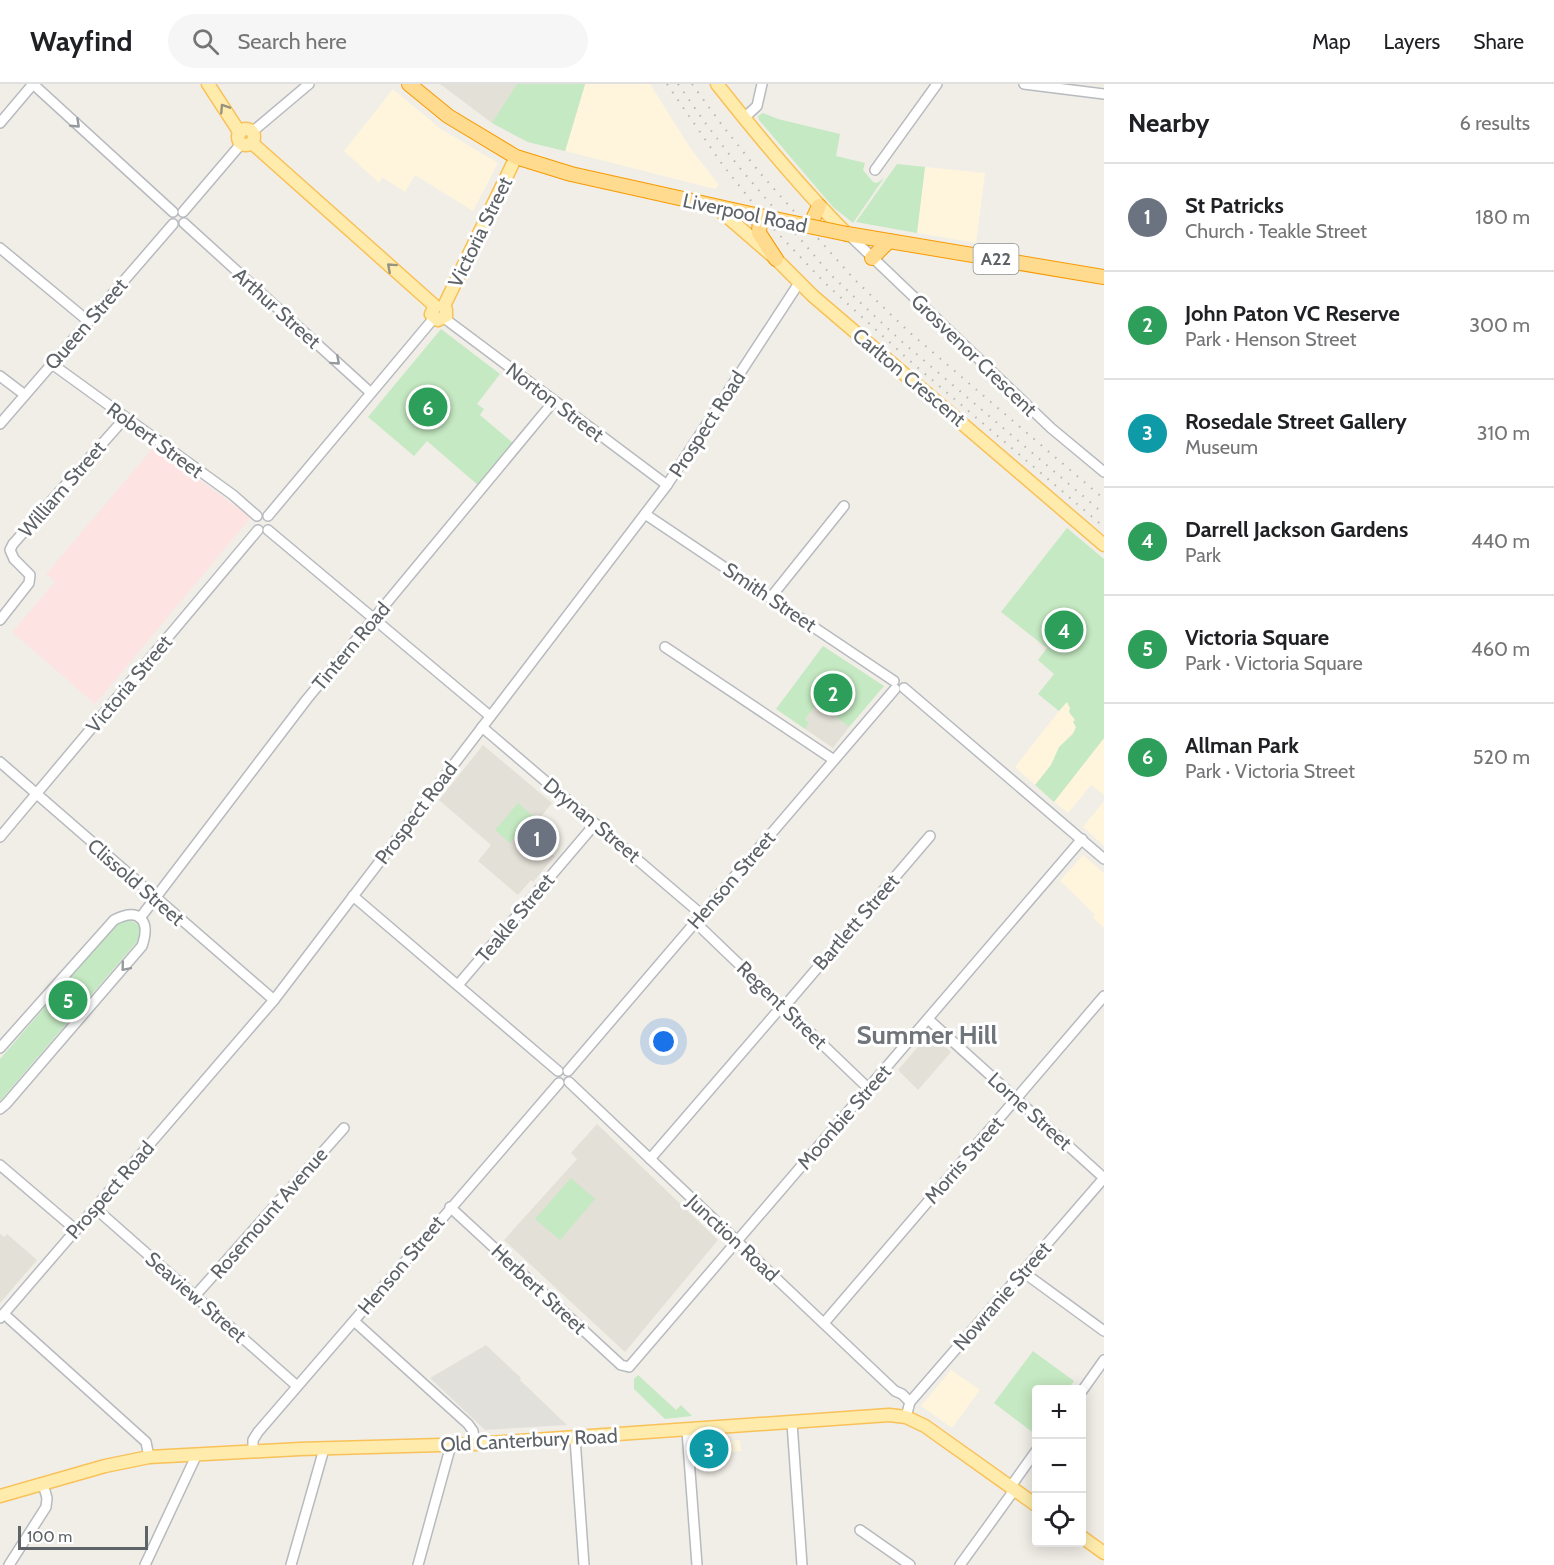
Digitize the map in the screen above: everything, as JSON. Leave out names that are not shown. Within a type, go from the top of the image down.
[{"type":"highway","name":"Liverpool Road","points":[[410,84],[448,116],[516,157],[554,170],[716,207],[811,223],[847,234],[1104,277]]},
{"type":"highway","points":[[811,223],[819,206]]},
{"type":"highway","points":[[760,216],[759,233],[776,259]]},
{"type":"highway","points":[[872,258],[889,241]]},
{"type":"main road","name":"Norton Street","points":[[208,84],[246,138],[439,312]]},
{"type":"main road","points":[[717,84],[819,206],[847,234]]},
{"type":"main road","name":"Victoria Street","points":[[439,312],[516,157]]},
{"type":"main road","name":"Carlton Crescent","points":[[716,207],[800,283],[1104,545]]},
{"type":"main road","name":"Old Canterbury Road","points":[[0,1496],[149,1457],[475,1444],[687,1431],[889,1415],[906,1417],[925,1426],[1032,1502]]},
{"type":"main road","points":[[1086,1540],[1104,1553]]},
{"type":"street","points":[[0,123],[33,84],[173,212]]},
{"type":"street","points":[[183,212],[246,138],[309,84]]},
{"type":"street","points":[[744,118],[757,106],[762,84]]},
{"type":"street","points":[[875,170],[937,84]]},
{"type":"street","points":[[1024,84],[1104,94]]},
{"type":"street","points":[[177,210],[183,212],[186,218],[184,223],[173,224],[170,218],[173,212],[177,210]]},
{"type":"street","name":"Arthur Street","points":[[184,223],[371,393]]},
{"type":"street","name":"Queen Street","points":[[0,424],[173,224]]},
{"type":"street","name":"Grosvenor Crescent","points":[[847,234],[1050,428],[1104,472]]},
{"type":"street","points":[[0,248],[88,321]]},
{"type":"street","name":"Prospect Road","points":[[2,1316],[274,1000],[645,514],[800,283]]},
{"type":"street","name":"Victoria Street","points":[[268,516],[439,312]]},
{"type":"street","name":"Norton Street","points":[[439,312],[667,484]]},
{"type":"street","name":"Robert Street","points":[[52,364],[233,495],[257,516]]},
{"type":"street","points":[[0,376],[25,395]]},
{"type":"street","name":"Tintern Road","points":[[140,918],[203,832],[279,735],[554,401]]},
{"type":"street","name":"William Street","points":[[0,620],[29,583],[30,575],[14,559],[10,550],[13,544],[125,418]]},
{"type":"street","points":[[771,597],[844,506]]},
{"type":"street","points":[[263,530],[271,523],[268,516],[263,514],[257,516],[254,523],[374,618],[490,716]]},
{"type":"street","name":"Smith Street","points":[[645,514],[771,597],[898,686],[1082,839],[1104,860]]},
{"type":"street","name":"Victoria Street","points":[[0,837],[263,530]]},
{"type":"street","points":[[665,647],[834,760]]},
{"type":"street","name":"Henson Street","points":[[563,1071],[898,686]]},
{"type":"street","name":"Drynan Street","points":[[482,727],[701,914]]},
{"type":"street","name":"Clissold Street","points":[[0,762],[274,1000]]},
{"type":"street","name":"Teakle Street","points":[[458,985],[596,824]]},
{"type":"street","name":"Bartlett Street","points":[[650,1159],[930,836]]},
{"type":"street","name":"Moonbie Street","points":[[629,1367],[1082,839]]},
{"type":"street","points":[[353,896],[458,985],[563,1071],[571,1075],[569,1082],[565,1084],[559,1083],[556,1077],[563,1071]]},
{"type":"street","points":[[0,1048],[114,920],[135,914],[145,923],[146,934],[142,946],[67,1036],[0,1109]]},
{"type":"street","name":"Regent Street","points":[[695,922],[869,1089]]},
{"type":"street","name":"Morris Street","points":[[824,1323],[1104,996]]},
{"type":"street","name":"Lorne Street","points":[[928,1019],[1104,1178]]},
{"type":"street","name":"Junction Road","points":[[569,1082],[897,1393],[906,1417]]},
{"type":"street","name":"Henson Street","points":[[253,1452],[254,1436],[559,1083]]},
{"type":"street","name":"Rosemount Avenue","points":[[194,1297],[344,1128]]},
{"type":"street","points":[[0,1165],[75,1230]]},
{"type":"street","name":"Nowranie Street","points":[[906,1417],[910,1402],[1104,1178]]},
{"type":"street","name":"Herbert Street","points":[[450,1207],[621,1365],[629,1367]]},
{"type":"street","name":"Seaview Street","points":[[95,1208],[297,1386]]},
{"type":"street","points":[[1023,1272],[1104,1331]]},
{"type":"street","points":[[2,1316],[146,1442],[149,1457]]},
{"type":"street","points":[[354,1321],[468,1424],[473,1431],[475,1444]]},
{"type":"street","points":[[1086,1385],[1104,1360]]},
{"type":"street","name":"Junction Road","points":[[897,1393],[902,1394],[910,1402]]},
{"type":"street","points":[[792,1423],[802,1565]]},
{"type":"street","points":[[687,1431],[697,1565]]},
{"type":"street","points":[[575,1438],[584,1565]]},
{"type":"street","points":[[418,1565],[451,1445]]},
{"type":"street","points":[[291,1565],[324,1449]]},
{"type":"street","points":[[145,1565],[197,1454]]},
{"type":"street","points":[[960,1565],[1032,1457]]},
{"type":"street","points":[[9,1565],[46,1507],[47,1498],[43,1484]]},
{"type":"street","points":[[860,1530],[910,1565]]},
{"type":"shaded area","points":[[440,84],[585,84],[565,151],[528,142],[492,123]]},
{"type":"shaded area","points":[[585,84],[650,84],[691,149],[719,185],[715,189],[565,151]]},
{"type":"shaded area","points":[[393,89],[441,129],[498,163],[473,211],[415,175],[405,192],[382,177],[379,183],[344,151]]},
{"type":"shaded area","points":[[925,167],[985,173],[976,243],[917,233]]},
{"type":"shaded area","points":[[154,447],[251,517],[95,704],[12,632],[55,582],[46,574]]},
{"type":"shaded area","points":[[820,700],[830,708],[829,711],[849,727],[833,748],[805,729],[809,723],[805,719]]},
{"type":"shaded area","points":[[1067,701],[1069,712],[1075,720],[1076,729],[1063,743],[1051,765],[1035,785],[1015,767]]},
{"type":"shaded area","points":[[1104,738],[1104,795],[1091,785],[1068,813],[1054,802]]},
{"type":"shaded area","points":[[483,745],[552,803],[517,846],[532,860],[544,847],[555,856],[533,882],[531,880],[518,895],[478,861],[491,845],[439,800]]},
{"type":"shaded area","points":[[1104,801],[1104,846],[1083,827]]},
{"type":"shaded area","points":[[1083,855],[1104,873],[1104,928],[1093,918],[1095,915],[1060,881]]},
{"type":"shaded area","points":[[930,1033],[951,1052],[918,1090],[898,1070]]},
{"type":"shaded area","points":[[597,1124],[718,1240],[625,1352],[504,1240],[577,1159],[571,1153]]},
{"type":"shaded area","points":[[0,1234],[4,1237],[7,1234],[37,1260],[0,1303]]},
{"type":"shaded area","points":[[486,1345],[567,1425],[485,1430],[430,1378]]},
{"type":"shaded area","points":[[951,1370],[980,1390],[952,1428],[921,1406]]},
{"type":"shaded area","points":[[740,1440],[741,1451],[699,1455],[698,1444]]},
{"type":"green space","points":[[517,84],[585,84],[565,151],[528,142],[492,123]]},
{"type":"green space","points":[[763,113],[778,119],[840,134],[836,156],[865,163],[863,170],[873,182],[877,183],[884,178],[853,223],[833,207],[759,120],[758,116]]},
{"type":"green space","points":[[897,164],[925,167],[917,233],[856,222]]},
{"type":"green space","points":[[441,329],[500,374],[477,404],[484,409],[480,415],[513,443],[479,486],[427,441],[414,456],[368,417]]},
{"type":"green space","points":[[1067,528],[1104,559],[1104,738],[1054,802],[1035,785],[1051,765],[1059,747],[1073,734],[1076,727],[1073,722],[1075,720],[1069,712],[1067,702],[1059,711],[1038,694],[1054,674],[1038,660],[1047,648],[1001,612]]},
{"type":"green space","points":[[823,646],[884,686],[849,727],[829,711],[830,708],[820,700],[805,719],[809,723],[805,729],[776,709]]},
{"type":"green space","points":[[518,803],[533,816],[510,843],[495,830]]},
{"type":"green space","points":[[123,920],[137,924],[141,937],[0,1101],[0,1059],[115,926]]},
{"type":"green space","points":[[571,1178],[595,1199],[560,1240],[535,1219]]},
{"type":"green space","points":[[1033,1351],[1074,1381],[1071,1385],[1032,1385],[1032,1432],[994,1403]]},
{"type":"green space","points":[[638,1375],[676,1410],[681,1405],[692,1416],[665,1419],[634,1389],[634,1379]]},
{"type":"railway","points":[[667,84],[722,164],[771,226],[825,283],[910,361],[1104,527]]},
{"type":"railway","points":[[678,84],[739,167],[830,274],[900,340],[1104,514]]},
{"type":"railway","points":[[692,84],[760,173],[854,279],[908,331],[1104,499]]},
{"type":"place","name":"Allman Park","points":[[428,407]]},
{"type":"place","name":"Darrell Jackson Gardens","points":[[1064,630]]},
{"type":"place","name":"John Paton VC Reserve","points":[[833,693]]},
{"type":"place","name":"St Patricks","points":[[537,838]]},
{"type":"place","name":"Victoria Square","points":[[68,1000]]},
{"type":"place","name":"Rosedale Street Gallery","points":[[709,1449]]},
{"type":"district","name":"Summer Hill","points":[[927,1035]]}]
